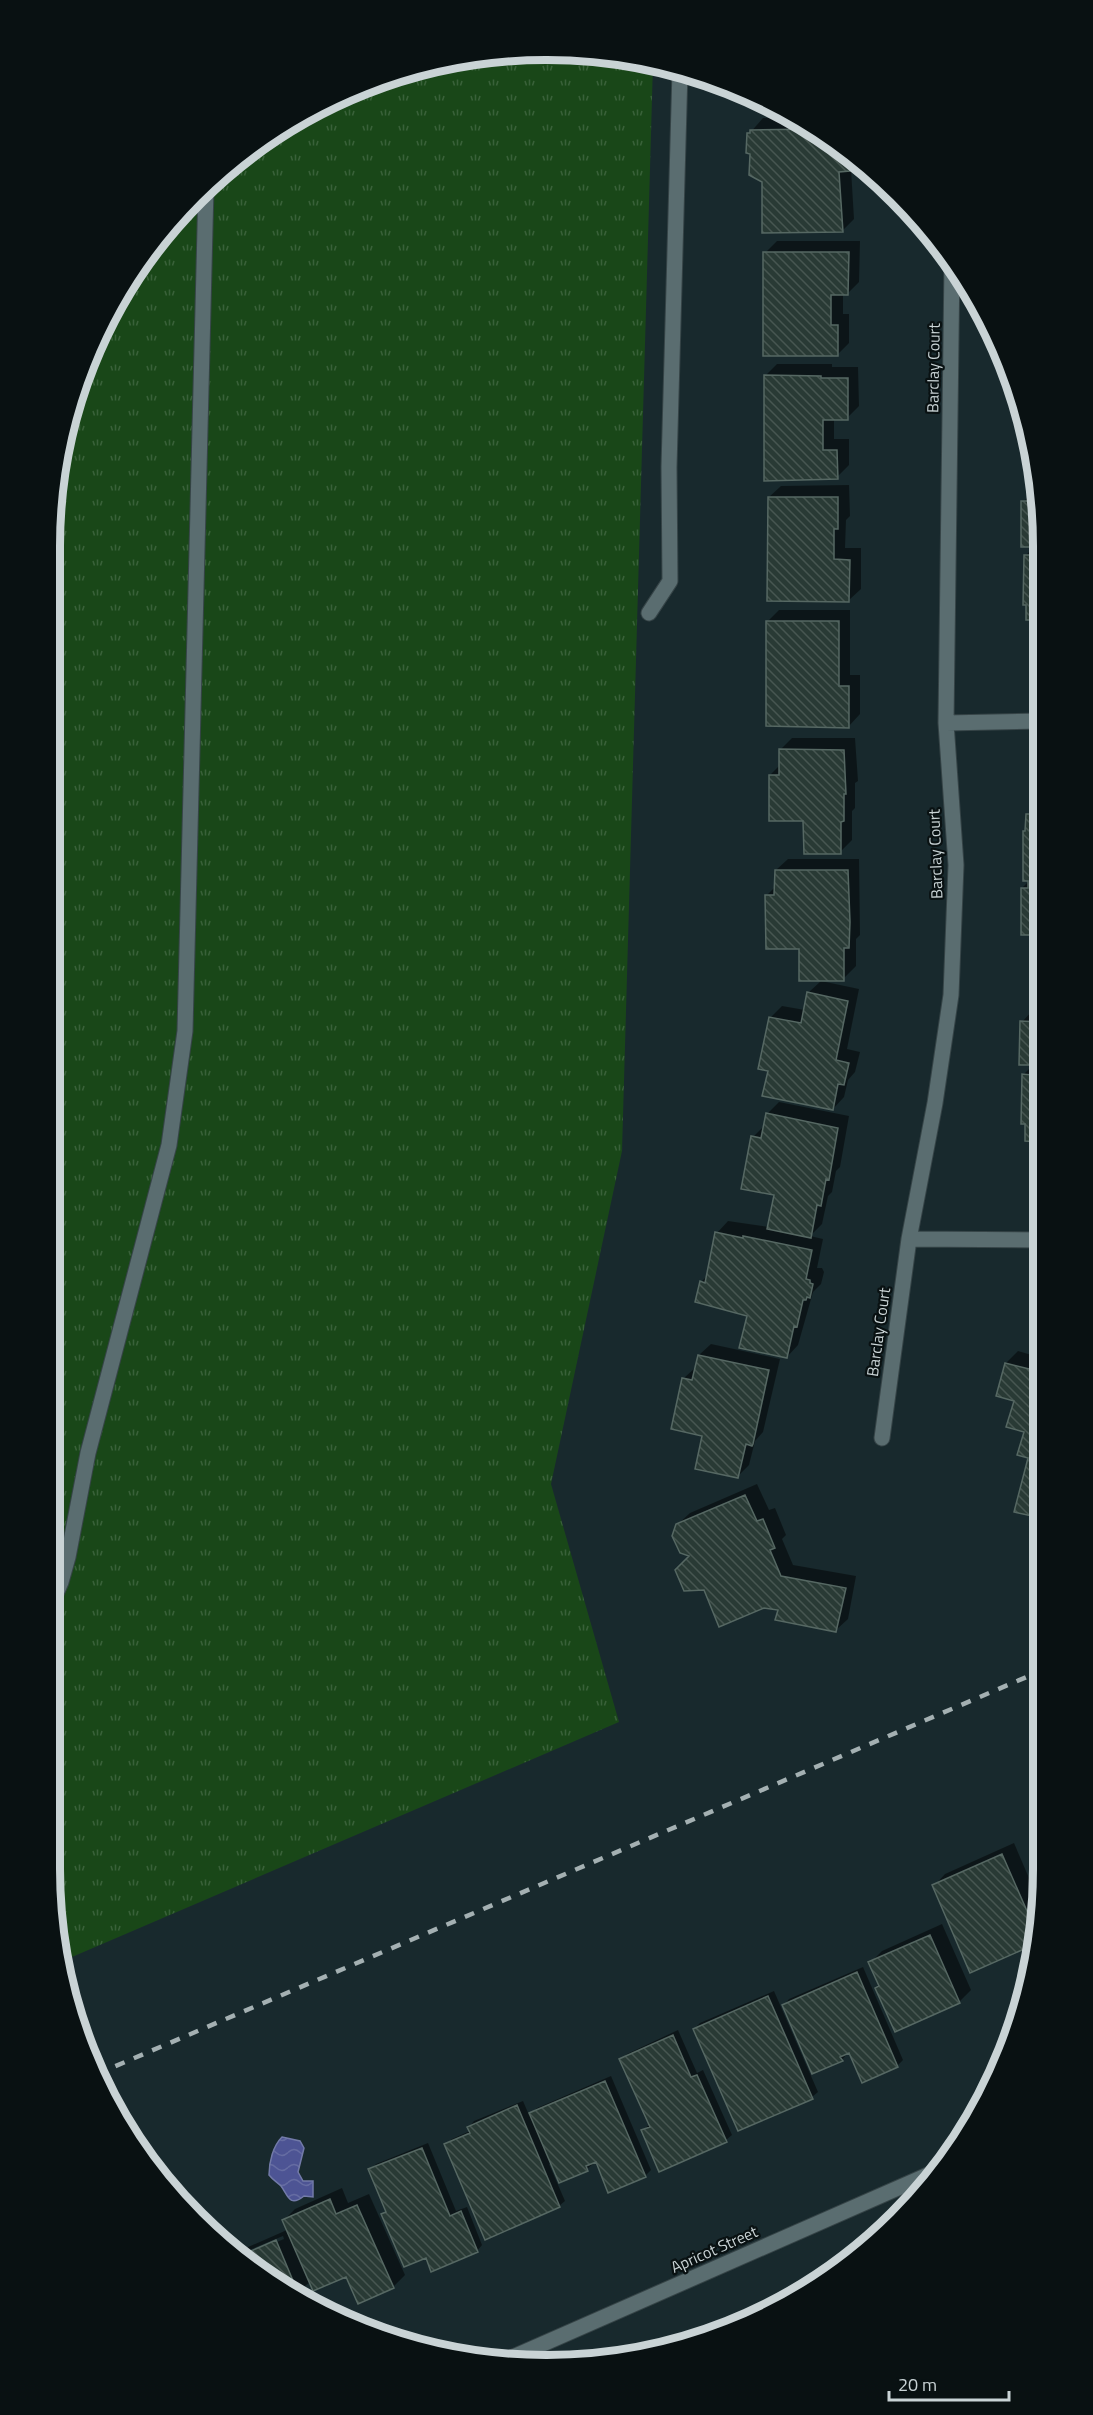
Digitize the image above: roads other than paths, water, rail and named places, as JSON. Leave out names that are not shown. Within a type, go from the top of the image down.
[{"type":"street","points":[[649,613],[670,581],[669,467],[680,79]]},
{"type":"street","points":[[60,1584],[68,1557],[88,1453],[169,1145],[185,1031],[206,199]]},
{"type":"street","name":"Barclay Court","points":[[882,1438],[909,1239],[935,1103],[951,995],[956,864],[946,723],[952,277]]},
{"type":"street","points":[[946,723],[1033,721]]},
{"type":"street","points":[[909,1239],[1033,1239]]},
{"type":"street","points":[[60,1563],[68,1557]]},
{"type":"street","name":"Apricot Street","points":[[520,2354],[921,2178]]},
{"type":"water","points":[[282,2137],[300,2141],[304,2148],[298,2172],[303,2181],[313,2181],[313,2197],[304,2196],[295,2201],[289,2199],[281,2186],[269,2175],[272,2154]]},
{"type":"railway","points":[[104,2071],[1033,1674]]}]
